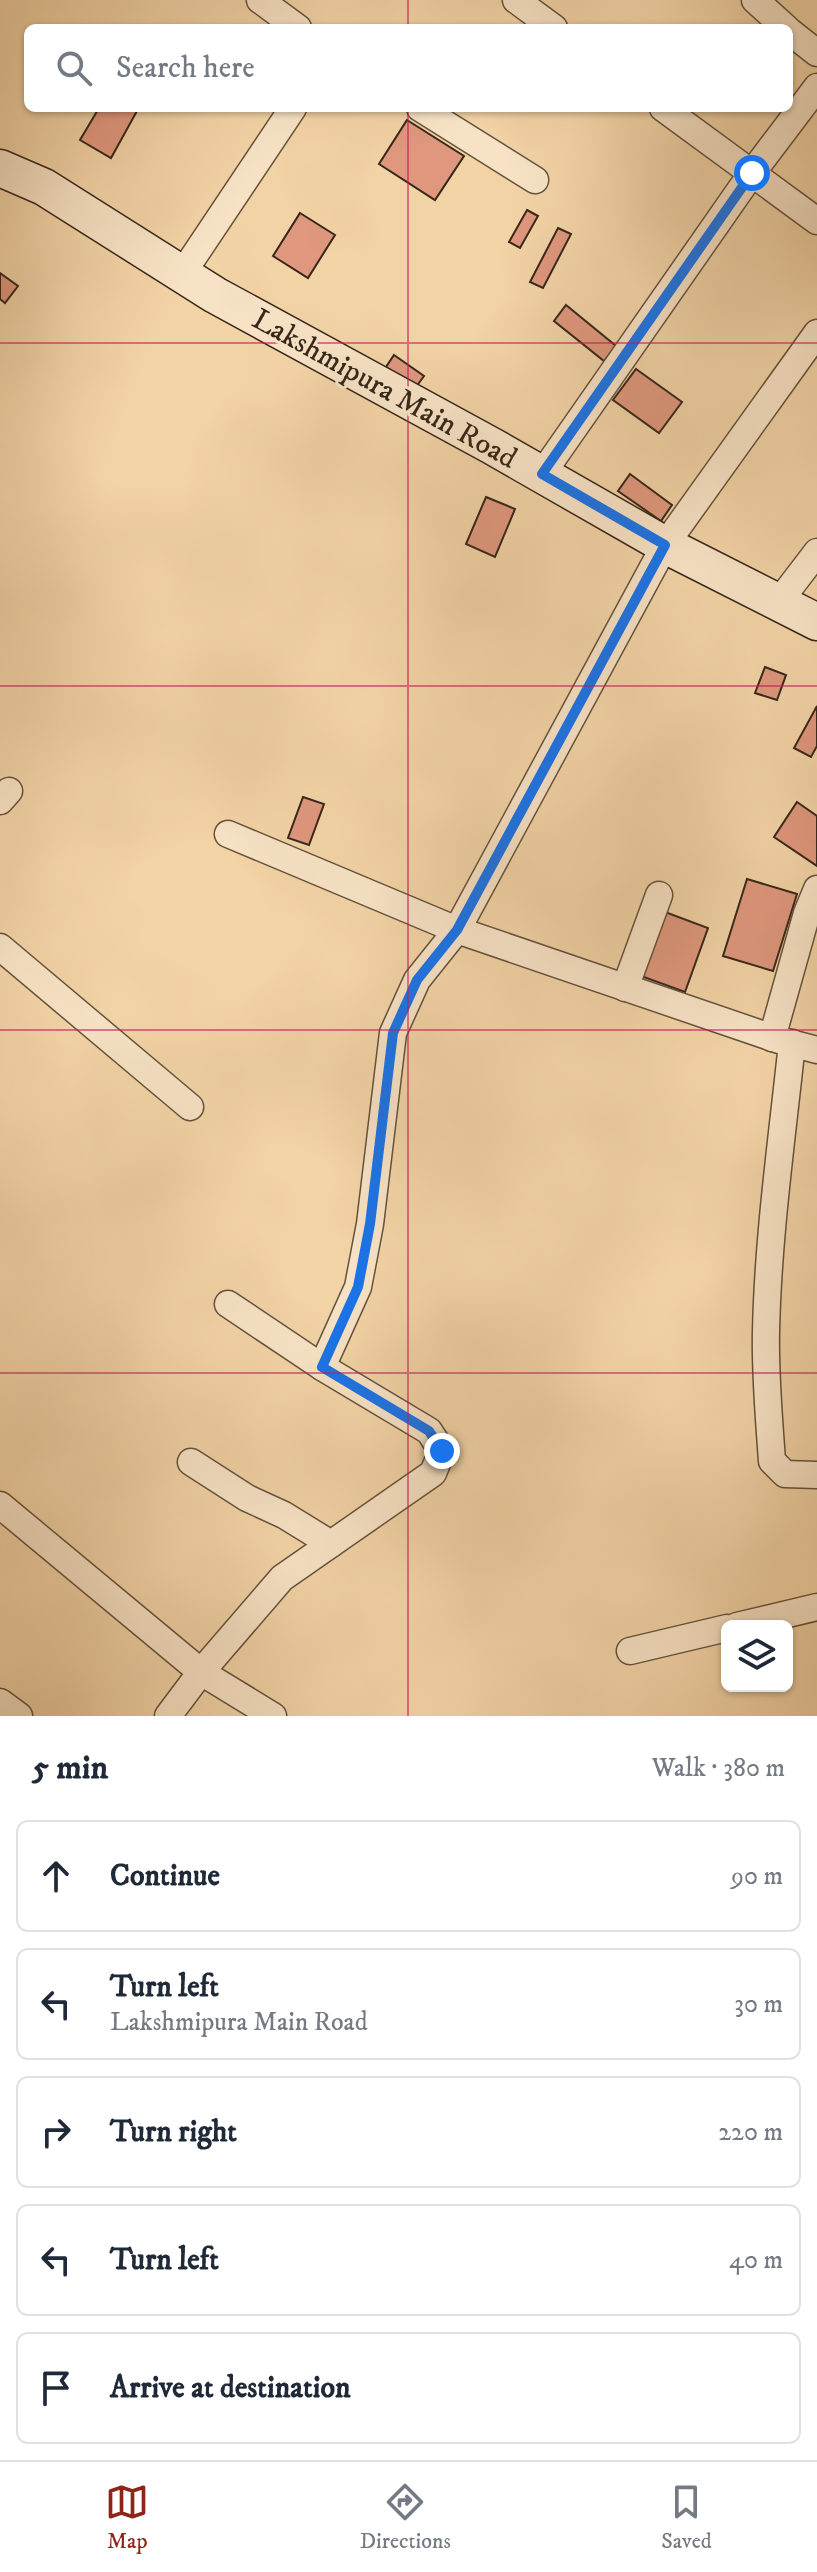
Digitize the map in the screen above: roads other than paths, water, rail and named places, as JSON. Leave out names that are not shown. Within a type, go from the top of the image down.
[{"type":"main road","name":"Lakshmipura Main Road","points":[[0,168],[44,187],[229,303],[665,545],[817,622]]},
{"type":"street","points":[[260,0],[293,24]]},
{"type":"street","points":[[516,0],[549,24]]},
{"type":"street","points":[[755,0],[781,24]]},
{"type":"street","points":[[793,34],[817,53]]},
{"type":"street","points":[[542,474],[752,173],[817,87]]},
{"type":"street","points":[[182,274],[290,112]]},
{"type":"street","points":[[426,112],[535,180]]},
{"type":"street","points":[[668,112],[817,221]]},
{"type":"street","points":[[322,1367],[358,1287],[370,1224],[393,1033],[417,980],[457,930],[665,545],[817,333]]},
{"type":"street","points":[[778,603],[817,552]]},
{"type":"street","points":[[228,834],[457,930],[794,1044]]},
{"type":"street","points":[[817,889],[807,913],[770,1252],[766,1334],[772,1461],[785,1474],[817,1475]]},
{"type":"street","points":[[625,988],[659,895]]},
{"type":"street","points":[[0,947],[190,1107]]},
{"type":"street","points":[[168,1716],[201,1672],[282,1578],[433,1473],[442,1451],[429,1431],[322,1367],[228,1304]]},
{"type":"street","points":[[191,1462],[247,1498],[284,1515],[331,1544]]},
{"type":"street","points":[[0,1505],[201,1672],[273,1716]]},
{"type":"street","points":[[762,1620],[817,1607]]},
{"type":"street","points":[[630,1651],[721,1629]]},
{"type":"street","points":[[0,1702],[19,1716]]}]
